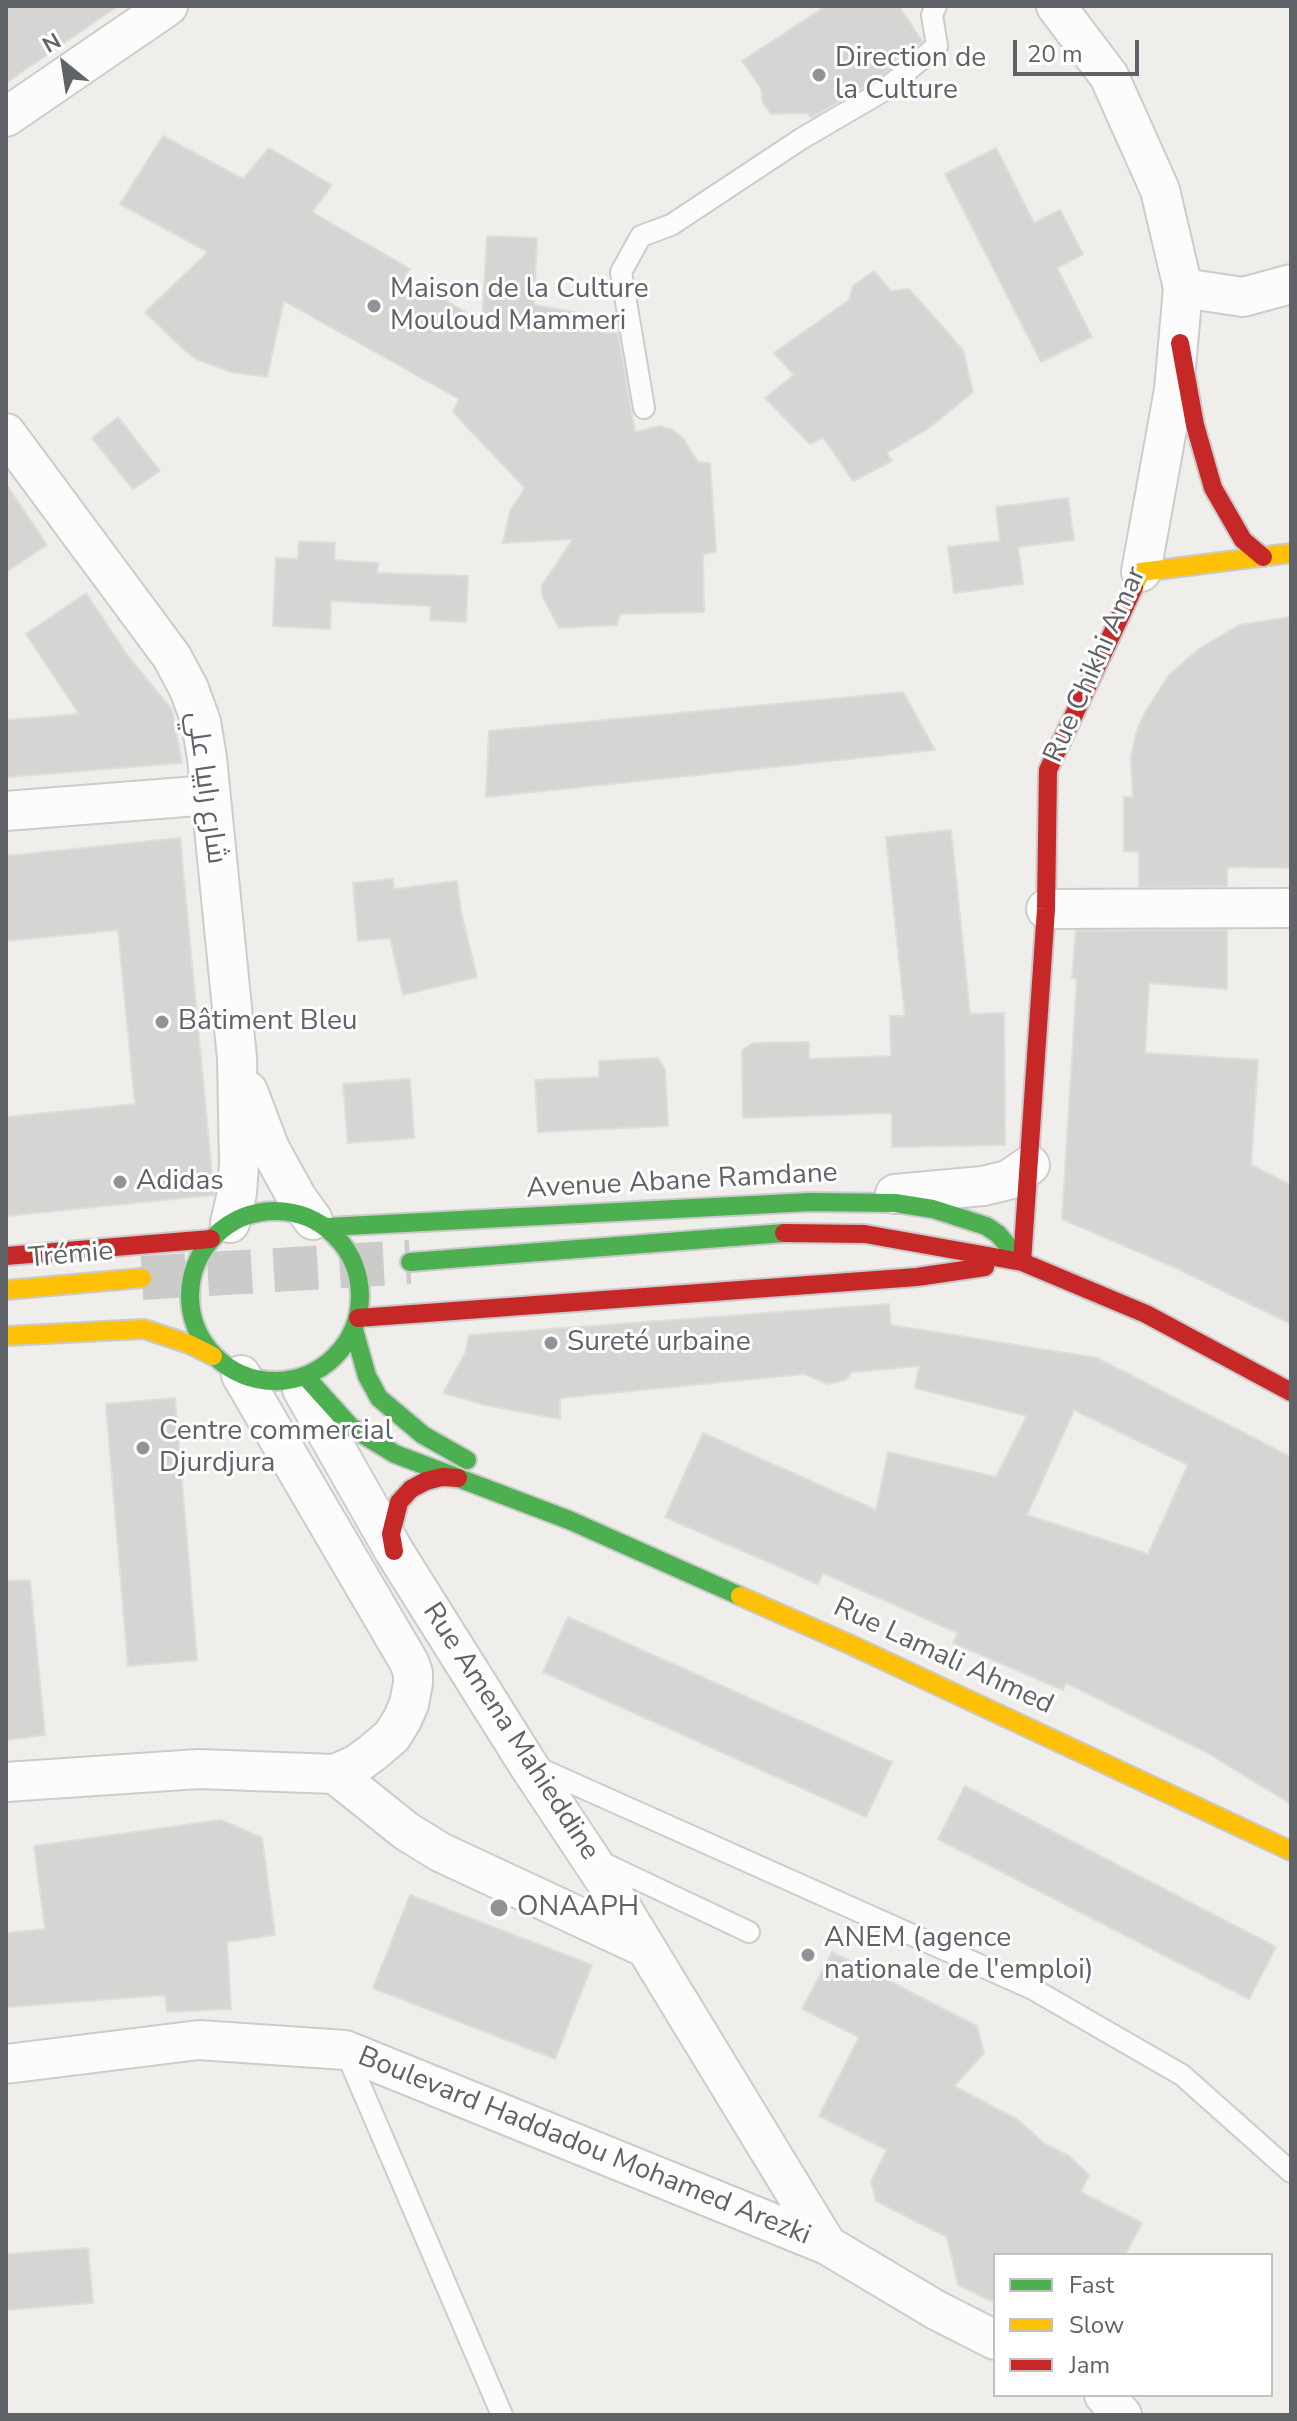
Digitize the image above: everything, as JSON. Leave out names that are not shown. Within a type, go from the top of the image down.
[{"type":"main road","points":[[1180,343],[1195,425],[1213,488],[1238,533],[1263,557]]},
{"type":"main road","points":[[1141,572],[1291,553]]},
{"type":"main road","name":"Rue Chikhi Amar","points":[[1022,1262],[1046,909],[1048,770],[1141,572]]},
{"type":"main road","name":"Avenue Abane Ramdane","points":[[320,1224],[810,1202],[895,1203],[969,1219],[998,1234],[1022,1262]]},
{"type":"main road","points":[[6,1336],[144,1329],[189,1344],[227,1366],[259,1381],[301,1378],[334,1358],[356,1324],[361,1298],[359,1278],[352,1258],[341,1242],[320,1224],[293,1212],[250,1214],[221,1231],[199,1257],[191,1277],[189,1298],[192,1319],[200,1339],[227,1366]]},
{"type":"main road","points":[[6,1256],[221,1231]]},
{"type":"main road","name":"Avenue Abane Ramdane","points":[[410,1262],[825,1231],[865,1234],[1022,1262],[1146,1314],[1291,1392]]},
{"type":"main road","points":[[356,1324],[917,1277],[1022,1262]]},
{"type":"main road","name":"Trémie","points":[[6,1290],[142,1278]]},
{"type":"main road","name":"Rue Lamali Ahmed","points":[[356,1324],[367,1376],[379,1398],[391,1411],[423,1435],[569,1520]]},
{"type":"main road","name":"Rue Lamali Ahmed","points":[[301,1378],[361,1434],[395,1454],[569,1520],[908,1670],[1291,1851]]},
{"type":"main road","points":[[394,1551],[391,1534],[399,1502],[411,1489],[426,1481],[442,1477],[458,1478]]},
{"type":"street","points":[[6,117],[168,6]]},
{"type":"street","name":"Rue Chikhi Amar","points":[[1056,6],[1109,76],[1160,190],[1183,288],[1180,343],[1141,572]]},
{"type":"street","points":[[1183,288],[1243,297],[1291,284]]},
{"type":"street","name":"شارع رابيا علي","points":[[6,433],[172,657],[189,689],[201,722],[237,1058]]},
{"type":"street","points":[[6,811],[210,795]]},
{"type":"street","points":[[1046,909],[1291,908]]},
{"type":"street","points":[[237,1058],[270,1149],[290,1186],[320,1224]]},
{"type":"street","points":[[221,1231],[237,1193],[237,1058]]},
{"type":"street","points":[[810,1202],[983,1186],[1008,1180],[1030,1165]]},
{"type":"street","points":[[227,1366],[409,1662],[413,1673],[409,1704],[381,1753],[378,1781],[397,1823]]},
{"type":"street","name":"Rue Amena Mahieddine","points":[[301,1378],[394,1551],[589,1856],[827,2245],[936,2310],[993,2339]]},
{"type":"street","points":[[6,1782],[199,1769],[335,1774],[357,1764],[392,1736]]},
{"type":"street","points":[[335,1774],[440,1852],[646,1948]]},
{"type":"street","name":"Boulevard Haddadou Mohamed Arezki","points":[[6,2064],[199,2040],[345,2050],[827,2245]]},
{"type":"street","points":[[1106,2397],[1122,2415]]},
{"type":"lane","points":[[644,408],[621,272],[641,236],[671,225],[801,139],[883,91],[937,46],[932,15],[936,6]]},
{"type":"lane","points":[[527,1763],[1033,1989],[1182,2075],[1291,2172]]},
{"type":"lane","points":[[589,1856],[749,1932]]},
{"type":"lane","points":[[345,2050],[502,2415]]},
{"type":"building","points":[[6,6],[118,6],[6,83]]},
{"type":"building","name":"Direction de la Culture","points":[[826,6],[899,6],[922,41],[876,80],[811,118],[807,113],[771,114],[763,103],[761,88],[742,61]]},
{"type":"building","name":"Maison de la Culture Mouloud Mammeri","points":[[163,136],[243,179],[269,148],[332,185],[312,212],[410,269],[404,276],[482,322],[487,236],[537,238],[534,305],[597,316],[603,333],[618,333],[635,432],[660,426],[673,430],[683,438],[698,462],[710,463],[716,552],[703,554],[704,612],[620,614],[617,625],[559,628],[542,595],[542,585],[573,539],[503,543],[510,511],[525,488],[453,412],[459,399],[284,301],[267,377],[231,372],[196,359],[184,350],[145,312],[208,252],[120,204]]},
{"type":"building","points":[[996,148],[1034,223],[1060,210],[1083,254],[1057,268],[1092,337],[1041,362],[945,174]]},
{"type":"building","points":[[874,271],[891,291],[909,289],[963,350],[973,392],[929,428],[887,453],[892,461],[853,481],[823,437],[810,444],[765,398],[794,375],[774,353],[849,300],[853,286]]},
{"type":"building","points":[[118,417],[160,471],[133,489],[92,438]]},
{"type":"building","points":[[6,484],[47,545],[6,572]]},
{"type":"building","points":[[1068,498],[1074,540],[1018,547],[1023,584],[954,593],[948,547],[1000,541],[996,507]]},
{"type":"building","points":[[299,541],[335,543],[334,560],[378,563],[377,573],[468,576],[466,622],[430,620],[431,606],[331,601],[330,629],[273,626],[276,558],[298,559]]},
{"type":"building","points":[[86,593],[128,656],[172,710],[182,763],[6,777],[6,720],[79,714],[26,634]]},
{"type":"building","points":[[1291,617],[1291,868],[1231,867],[1227,869],[1227,886],[1139,887],[1139,852],[1124,851],[1124,797],[1133,797],[1131,758],[1144,714],[1169,675],[1199,649],[1239,625]]},
{"type":"building","points":[[903,692],[935,750],[486,797],[489,731]]},
{"type":"building","points":[[951,830],[970,1014],[1004,1013],[1005,1145],[892,1147],[892,1113],[743,1118],[742,1050],[753,1043],[809,1042],[809,1059],[891,1056],[890,1016],[905,1016],[886,837]]},
{"type":"building","name":"Bâtiment Bleu","points":[[180,838],[214,1195],[6,1216],[6,1117],[135,1104],[118,930],[6,941],[6,856]]},
{"type":"building","points":[[393,879],[394,889],[457,881],[461,912],[477,977],[403,995],[390,938],[358,941],[353,883]]},
{"type":"building","points":[[1227,930],[1227,989],[1149,983],[1145,1053],[1258,1060],[1251,1165],[1291,1185],[1291,1324],[1174,1267],[1062,1219],[1077,979],[1072,978],[1076,931]]},
{"type":"building","points":[[658,1058],[665,1070],[668,1126],[538,1132],[535,1080],[599,1077],[599,1061]]},
{"type":"building","points":[[410,1079],[414,1138],[348,1143],[343,1084]]},
{"type":"building","points":[[889,1304],[891,1325],[1097,1358],[1291,1457],[1291,1804],[1204,1751],[1066,1683],[1063,1690],[953,1643],[958,1633],[823,1573],[818,1584],[665,1517],[703,1433],[876,1510],[888,1452],[996,1477],[1027,1416],[915,1388],[919,1366],[852,1372],[845,1380],[828,1384],[804,1374],[560,1398],[560,1419],[485,1405],[443,1393],[465,1354],[469,1335]],"holes":[[[1074,1410],[1188,1465],[1148,1554],[1027,1515]]]},
{"type":"building","points":[[175,1398],[197,1660],[128,1666],[106,1404]]},
{"type":"building","points":[[30,1580],[45,1735],[6,1740],[6,1581]]},
{"type":"building","points":[[568,1617],[892,1762],[866,1817],[543,1672]]},
{"type":"building","points":[[965,1786],[1276,1947],[1249,1999],[938,1839]]},
{"type":"building","points":[[221,1820],[262,1838],[275,1935],[227,1942],[231,2009],[167,2012],[165,1995],[6,2007],[6,1933],[45,1929],[34,1846]]},
{"type":"building","points":[[410,1895],[592,1965],[555,2059],[373,1988]]},
{"type":"building","points":[[832,1952],[977,2026],[984,2053],[954,2086],[1018,2120],[1045,2144],[1069,2156],[1089,2175],[1081,2192],[1142,2223],[1126,2253],[993,2253],[993,2302],[958,2285],[947,2237],[876,2201],[871,2181],[887,2150],[819,2116],[859,2037],[802,2009]]},
{"type":"building","points":[[88,2248],[93,2303],[6,2310],[6,2254]]},
{"type":"tunnel","points":[[142,1278],[410,1262]]},
{"type":"traffic: fast","points":[[327,1227],[810,1202],[895,1203],[933,1209],[986,1226],[998,1234],[1022,1262]]},
{"type":"traffic: fast","points":[[275,1211],[308,1217],[335,1236],[354,1263],[360,1296],[354,1329],[335,1356],[308,1375],[275,1381],[242,1375],[215,1356],[196,1329],[190,1296],[196,1263],[215,1236],[242,1217],[275,1211]]},
{"type":"traffic: fast","points":[[410,1262],[784,1233]]},
{"type":"traffic: fast","points":[[354,1330],[367,1376],[379,1398],[423,1435],[467,1460]]},
{"type":"traffic: fast","points":[[305,1376],[351,1427],[395,1454],[569,1520],[740,1596]]},
{"type":"traffic: slow","points":[[1134,587],[1141,572],[1291,553]]},
{"type":"traffic: slow","points":[[6,1290],[142,1278]]},
{"type":"traffic: slow","points":[[6,1336],[144,1329],[189,1344],[213,1356]]},
{"type":"traffic: slow","points":[[740,1596],[1291,1851]]},
{"type":"traffic: jam","points":[[1180,343],[1195,425],[1213,488],[1243,540],[1263,557]]},
{"type":"traffic: jam","points":[[1022,1262],[1046,909],[1048,770],[1134,587]]},
{"type":"traffic: jam","points":[[784,1233],[865,1234],[1022,1262],[1146,1314],[1291,1392]]},
{"type":"traffic: jam","points":[[6,1256],[211,1239]]},
{"type":"traffic: jam","points":[[358,1318],[917,1277],[985,1267]]},
{"type":"traffic: jam","points":[[394,1551],[391,1534],[399,1502],[411,1489],[426,1481],[442,1477],[458,1478]]},
{"type":"place","name":"Direction de la Culture","points":[[819,75]]},
{"type":"place","name":"Maison de la Culture Mouloud Mammeri","points":[[374,306]]},
{"type":"place","name":"Bâtiment Bleu","points":[[162,1022]]},
{"type":"place","name":"Adidas","points":[[120,1182]]},
{"type":"place","name":"Sureté urbaine","points":[[551,1343]]},
{"type":"place","name":"Centre commercial Djurdjura","points":[[143,1448]]},
{"type":"place","name":"ONAAPH","points":[[499,1908]]},
{"type":"place","name":"ANEM (agence nationale de l'emploi)","points":[[808,1955]]}]
